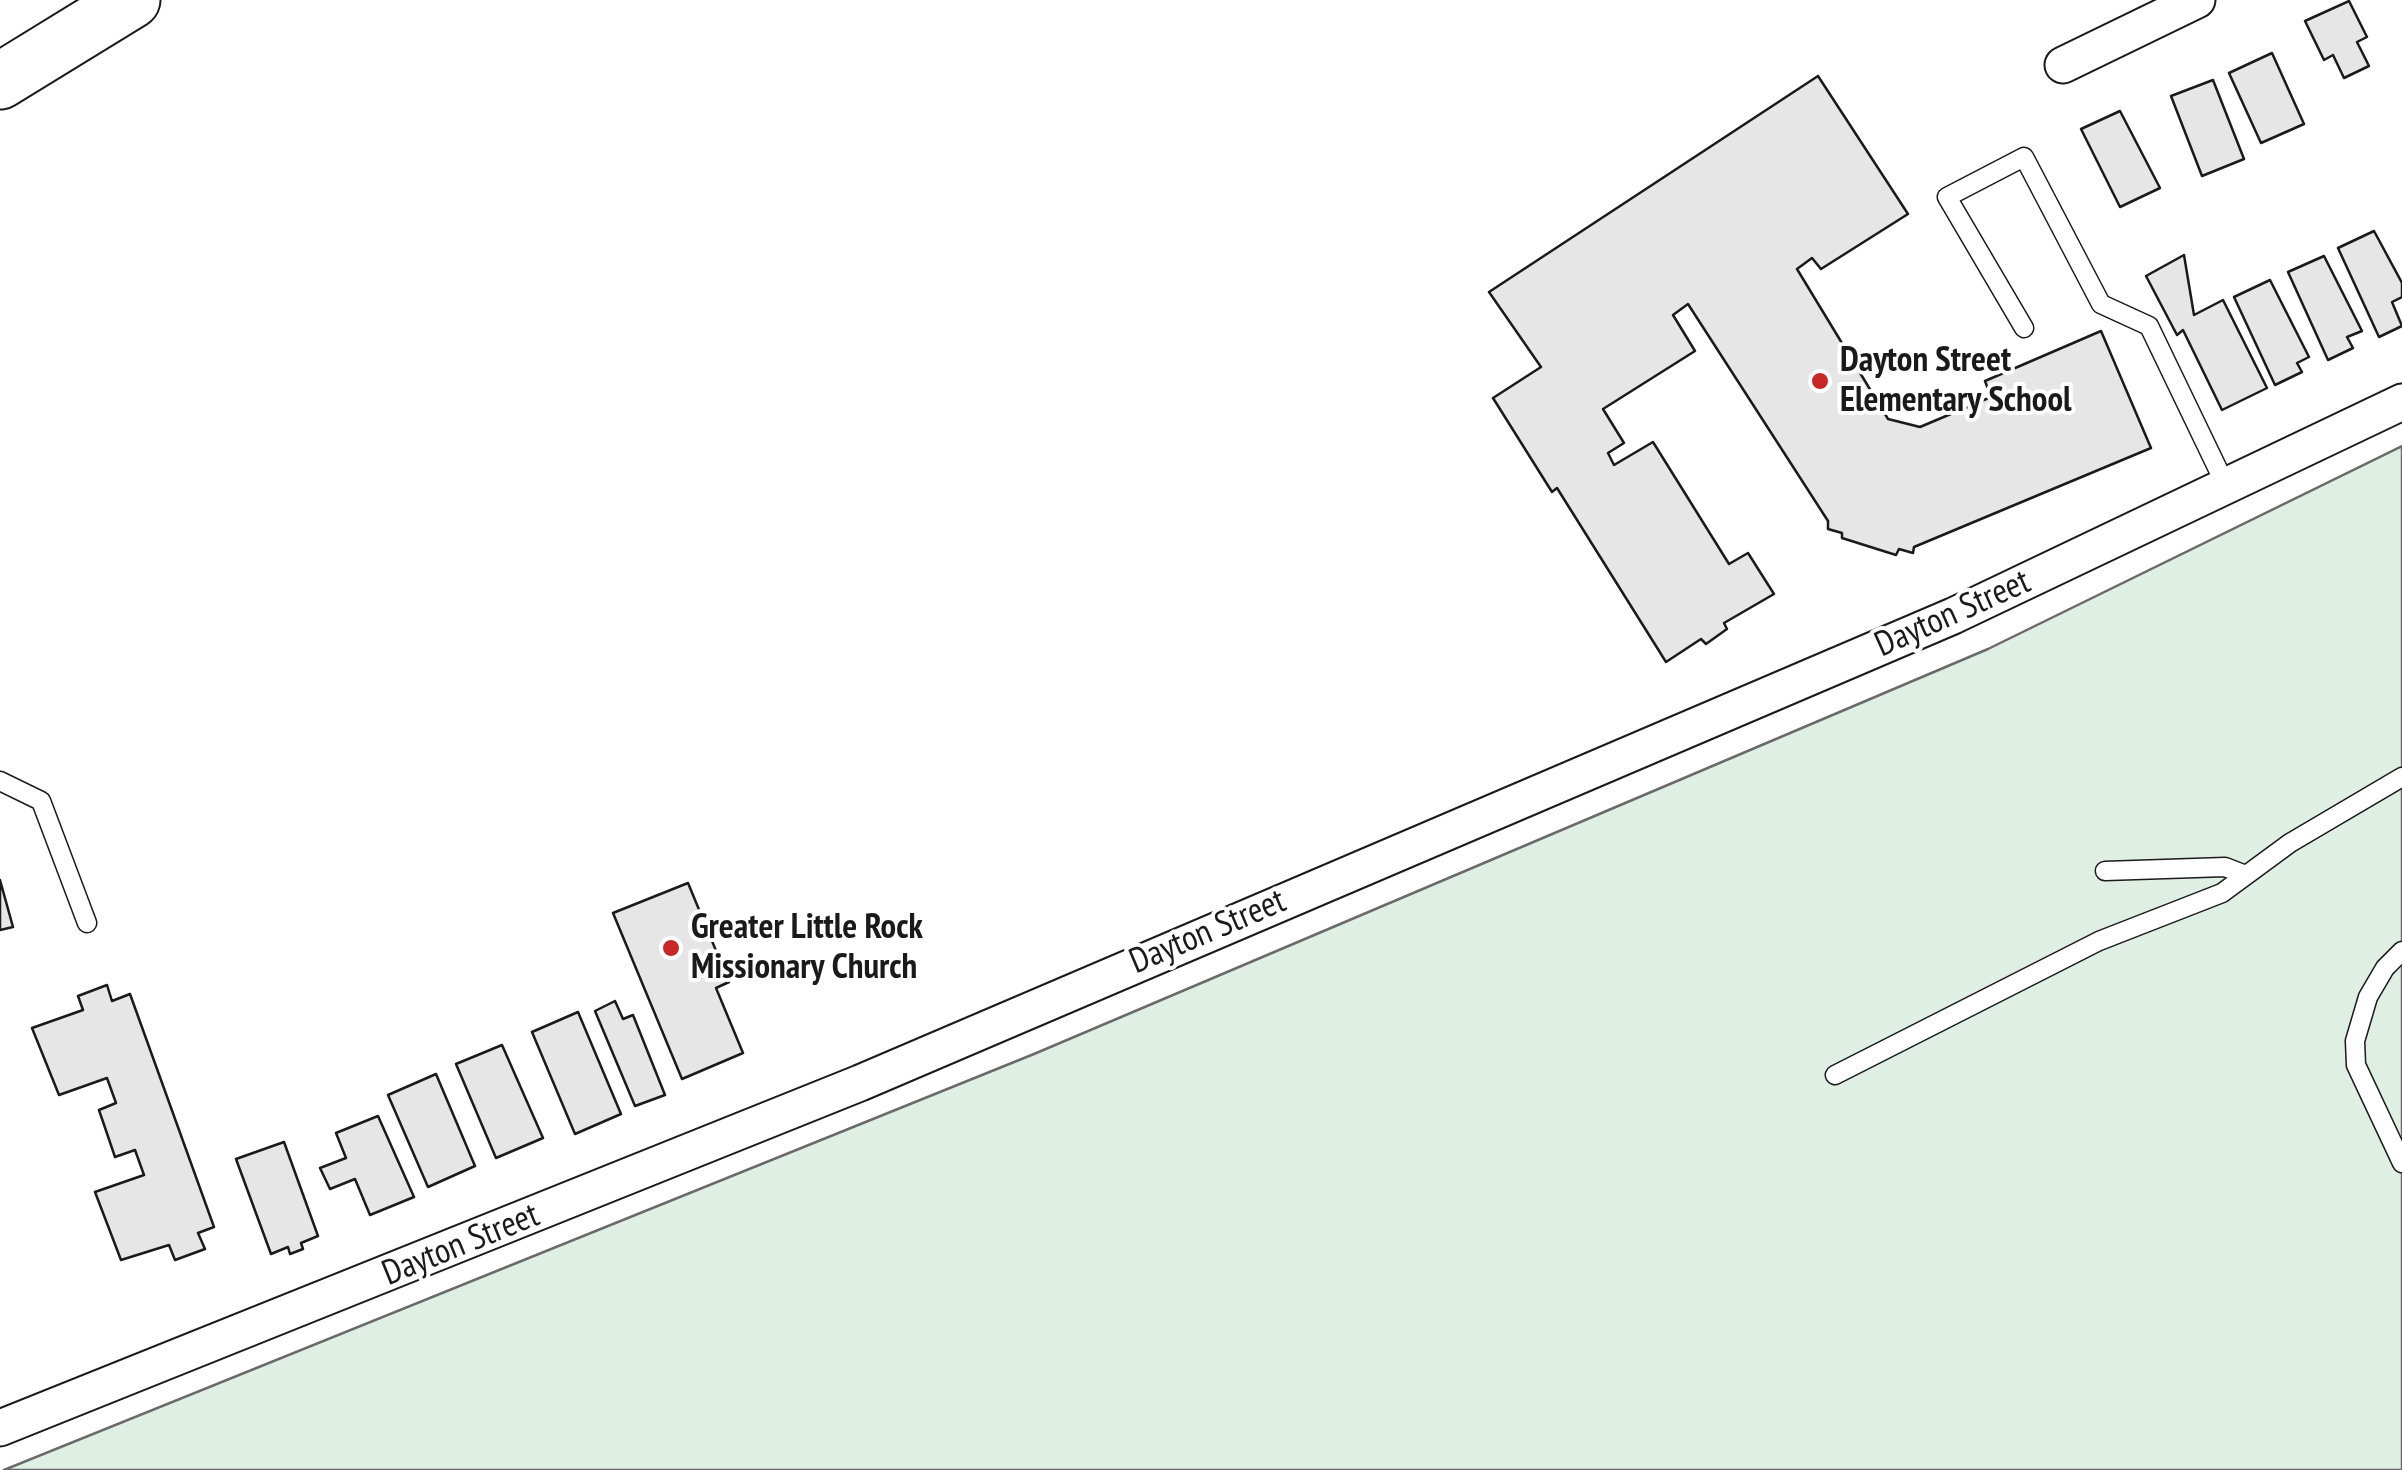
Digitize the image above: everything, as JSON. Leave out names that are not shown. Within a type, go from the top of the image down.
[{"type":"main road","points":[[0,81],[132,0]]},
{"type":"street","points":[[2063,65],[2197,0]]},
{"type":"street","name":"Dayton Street","points":[[0,1428],[860,1082],[1953,616],[2402,402]]},
{"type":"lane","points":[[2024,328],[1947,197],[2024,157],[2101,304],[2149,326],[2226,486]]},
{"type":"lane","points":[[1835,1075],[2099,941],[2222,893],[2243,874],[2402,776]]},
{"type":"lane","points":[[0,781],[41,801],[87,923]]},
{"type":"lane","points":[[2105,872],[2226,867],[2243,874]]},
{"type":"lane","points":[[2402,951],[2368,997],[2355,1041],[2356,1064],[2402,1163]]},
{"type":"green space","points":[[2402,446],[2402,1470],[4,1470],[1034,1054],[1988,649]]},
{"type":"building","points":[[2349,1],[2367,37],[2357,42],[2369,66],[2344,78],[2333,55],[2324,60],[2305,21]]},
{"type":"building","points":[[2272,53],[2304,124],[2261,143],[2229,73]]},
{"type":"building","points":[[1818,76],[1908,214],[1821,269],[1812,258],[1797,269],[1888,419],[1920,427],[1991,397],[1985,381],[2101,331],[2151,448],[1914,547],[1913,553],[1899,549],[1896,555],[1842,538],[1842,533],[1828,529],[1828,521],[1688,304],[1673,315],[1695,351],[1603,409],[1624,443],[1608,453],[1614,465],[1653,442],[1729,564],[1748,553],[1774,594],[1724,623],[1727,629],[1706,644],[1701,639],[1666,662],[1557,488],[1552,492],[1493,398],[1541,367],[1489,292]]},
{"type":"building","points":[[2213,80],[2244,159],[2202,176],[2171,96]]},
{"type":"building","points":[[2120,111],[2160,188],[2120,207],[2081,129]]},
{"type":"building","points":[[2374,231],[2402,283],[2402,297],[2392,302],[2402,326],[2379,337],[2338,248]]},
{"type":"building","points":[[2184,255],[2194,315],[2223,300],[2267,388],[2222,410],[2183,330],[2177,335],[2146,276]]},
{"type":"building","points":[[2324,256],[2362,331],[2347,337],[2353,348],[2328,360],[2288,272]]},
{"type":"building","points":[[2270,280],[2309,357],[2297,363],[2302,372],[2275,385],[2234,297]]},
{"type":"building","points":[[0,880],[13,927],[0,930]]},
{"type":"building","name":"Greater Little Rock Missionary Church","points":[[688,883],[729,982],[716,988],[743,1053],[682,1079],[613,913]]},
{"type":"building","points":[[107,985],[112,1001],[130,994],[214,1227],[198,1233],[205,1249],[175,1260],[169,1245],[121,1260],[95,1192],[144,1175],[135,1150],[115,1157],[99,1110],[116,1103],[107,1078],[59,1095],[32,1028],[83,1010],[78,996]]},
{"type":"building","points":[[615,1001],[623,1019],[633,1015],[665,1095],[635,1106],[595,1011]]},
{"type":"building","points":[[578,1012],[621,1114],[575,1134],[532,1032]]},
{"type":"building","points":[[502,1045],[543,1138],[496,1158],[456,1064]]},
{"type":"building","points":[[436,1074],[475,1166],[428,1187],[388,1095]]},
{"type":"building","points":[[378,1116],[414,1197],[370,1215],[355,1179],[330,1189],[320,1168],[346,1158],[336,1133]]},
{"type":"building","points":[[284,1142],[318,1236],[301,1243],[303,1249],[290,1254],[288,1247],[271,1254],[236,1159]]},
{"type":"place","name":"Dayton Street Elementary School","points":[[1820,381]]},
{"type":"place","name":"Greater Little Rock Missionary Church","points":[[671,948]]}]
